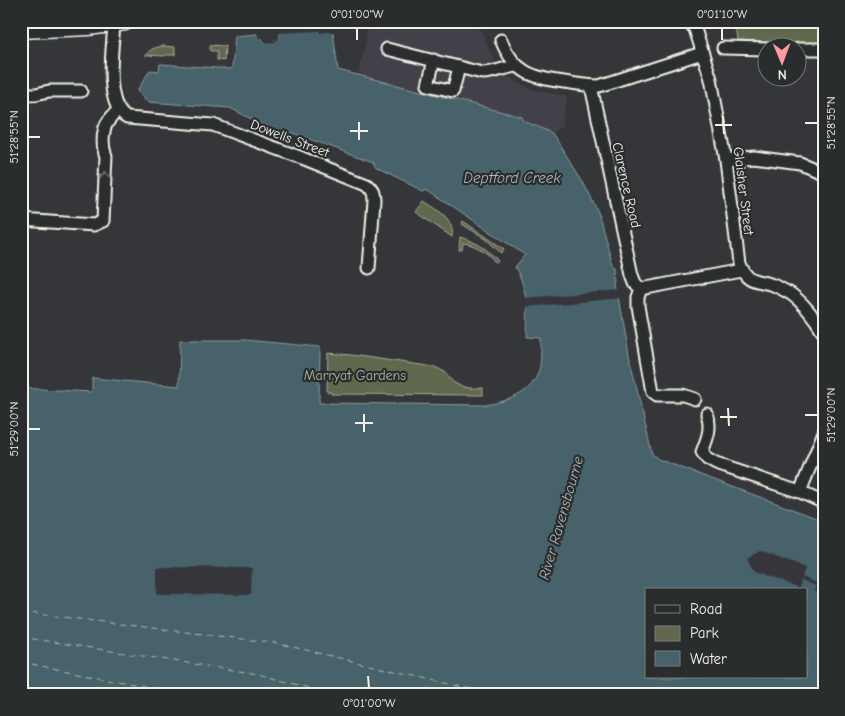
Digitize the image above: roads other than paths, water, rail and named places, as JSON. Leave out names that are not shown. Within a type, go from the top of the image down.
[{"type":"main road","points":[[21,29],[88,26],[120,22]]},
{"type":"street","points":[[21,220],[94,225],[103,221],[106,156],[103,149],[104,137],[107,123],[118,109],[114,102],[111,80],[120,22]]},
{"type":"street","name":"Glaisher Street","points":[[694,24],[711,79],[726,160],[741,270]]},
{"type":"street","points":[[500,40],[506,52],[518,66],[531,75],[543,79],[591,86],[599,86],[702,53]]},
{"type":"street","points":[[724,48],[758,49]]},
{"type":"street","points":[[387,49],[482,73],[492,73],[518,66]]},
{"type":"street","points":[[808,49],[824,50]]},
{"type":"street","points":[[434,60],[428,84],[453,91],[459,67]]},
{"type":"street","name":"Clarence Road","points":[[591,86],[632,275],[635,283],[641,289]]},
{"type":"street","points":[[21,94],[81,90]]},
{"type":"street","name":"Dowells Street","points":[[118,109],[127,118],[213,125],[366,184],[372,188],[374,194],[368,268]]},
{"type":"street","points":[[726,160],[754,157],[800,163],[824,173]]},
{"type":"street","points":[[695,399],[683,395],[657,395],[653,392],[638,306],[638,297],[641,289],[741,270],[753,280],[774,285],[804,304],[824,333]]},
{"type":"street","points":[[707,414],[710,426],[702,452],[707,459],[716,464],[800,492],[824,503]]},
{"type":"street","points":[[800,492],[824,432]]},
{"type":"water","points":[[278,21],[320,21],[320,32],[333,32],[338,70],[522,117],[524,121],[552,133],[582,180],[598,212],[613,266],[617,269],[617,285],[629,355],[652,454],[658,459],[824,521],[824,695],[21,695],[21,388],[92,392],[92,378],[179,386],[180,340],[245,340],[320,347],[319,403],[486,405],[504,401],[520,394],[533,383],[537,376],[540,366],[541,338],[527,337],[525,292],[515,267],[525,255],[427,189],[423,191],[376,168],[373,162],[290,132],[286,133],[261,124],[230,108],[148,102],[137,91],[150,70],[159,71],[160,64],[232,69],[235,36],[257,34],[258,39],[262,38],[266,43],[279,38]]},
{"type":"water label","name":"Deptford Creek","points":[[512,178]]},
{"type":"water label","name":"River Ravensbourne","points":[[561,518]]},
{"type":"park label","name":"Marryat Gardens","points":[[355,375]]}]
